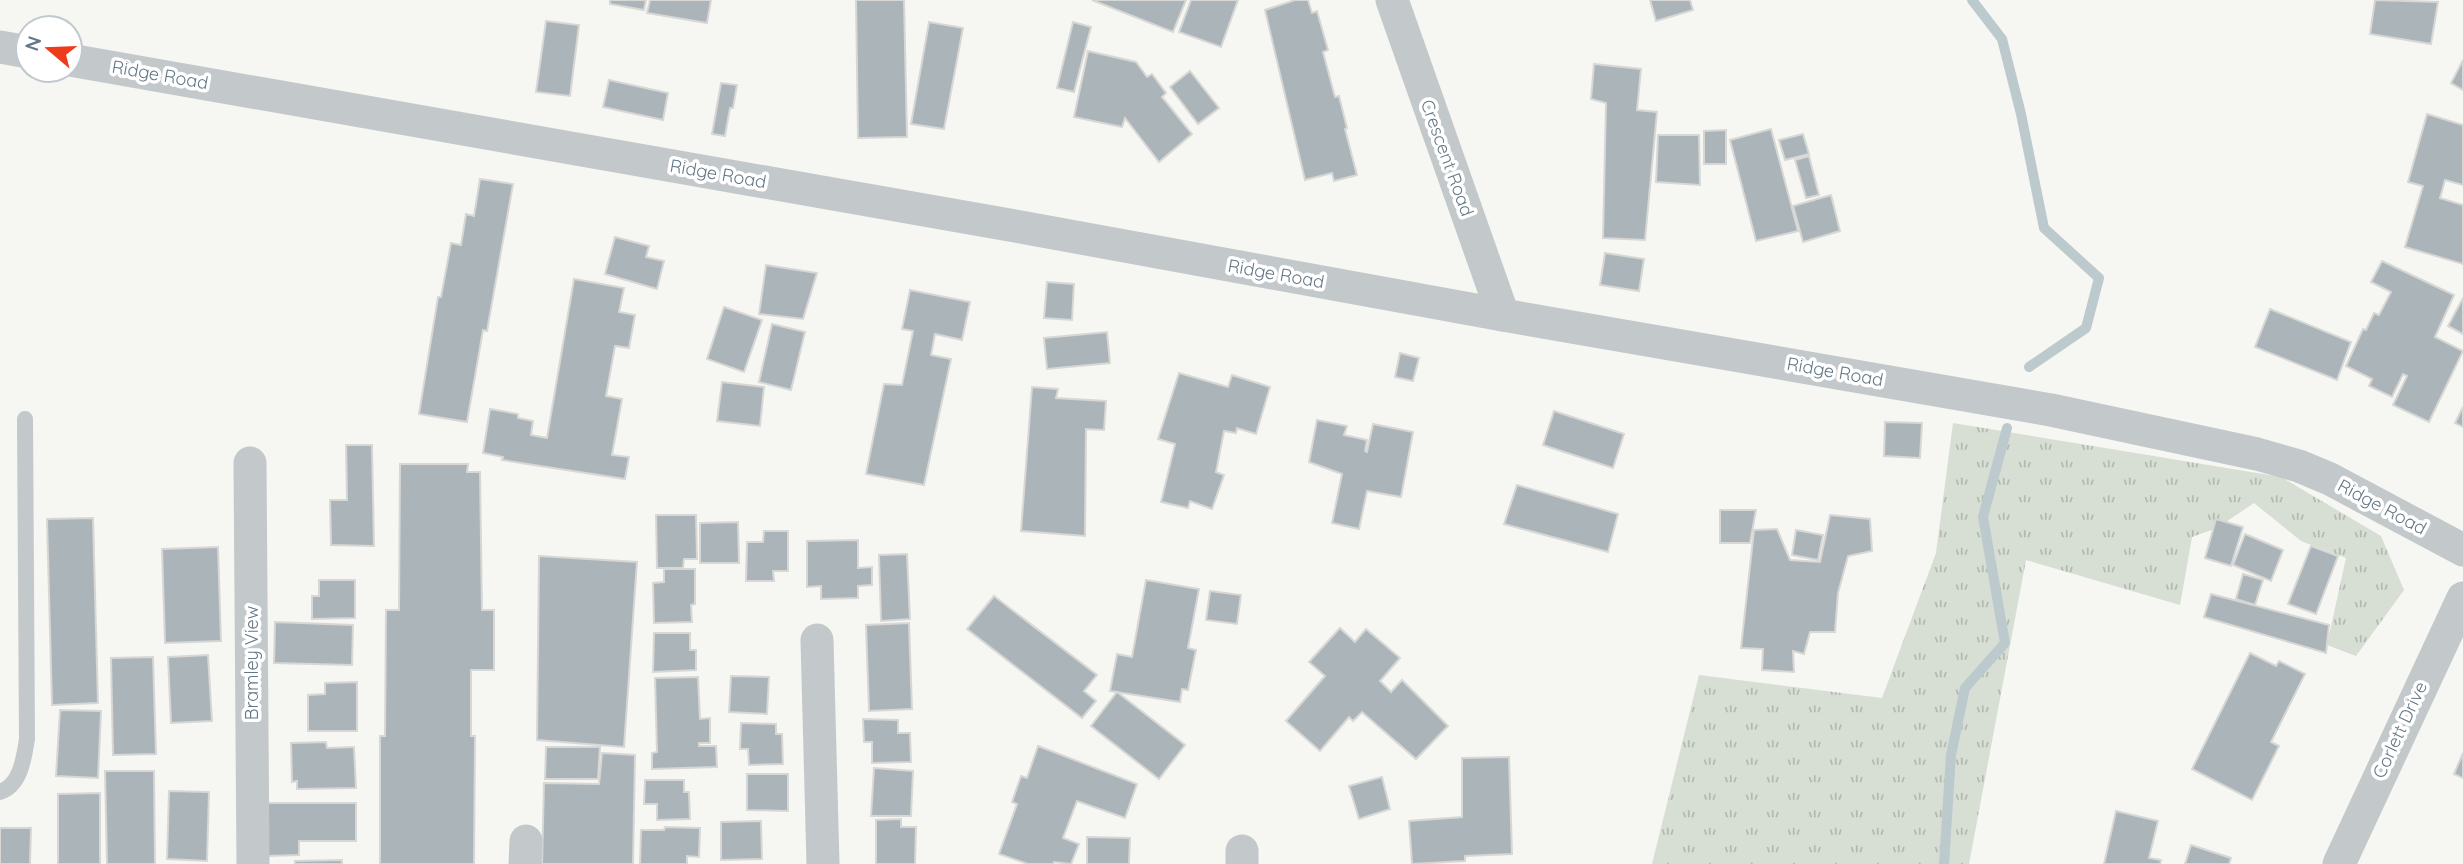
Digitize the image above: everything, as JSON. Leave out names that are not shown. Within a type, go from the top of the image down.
[{"type":"street","name":"Crescent Road","points":[[1392,0],[1503,315]]},
{"type":"street","name":"Ridge Road","points":[[84,62],[2052,410],[2257,454],[2299,466],[2339,484],[2463,550]]},
{"type":"street","name":"Bramley View","points":[[250,463],[253,864]]},
{"type":"street","name":"Corlett Drive","points":[[2339,864],[2454,638],[2463,598]]},
{"type":"street","points":[[817,640],[823,864]]},
{"type":"lane","points":[[0,792],[6,790],[18,775],[24,760],[27,739],[24,418]]},
{"type":"green space","points":[[1953,423],[2281,477],[2381,536],[2404,590],[2356,656],[2327,645],[2346,558],[2301,541],[2254,503],[2217,528],[2192,537],[2180,605],[2026,560],[1969,864],[1652,864],[1699,675],[1882,698],[1936,553]]},
{"type":"building","points":[[610,0],[646,0],[644,10],[610,4]]},
{"type":"building","points":[[650,0],[711,0],[707,23],[647,13]]},
{"type":"building","points":[[856,0],[904,0],[907,137],[858,138]]},
{"type":"building","points":[[1092,0],[1186,0],[1173,32]]},
{"type":"building","points":[[1191,0],[1238,0],[1221,47],[1179,32]]},
{"type":"building","points":[[1295,0],[1308,0],[1312,13],[1317,11],[1328,50],[1323,52],[1335,97],[1339,96],[1357,175],[1334,181],[1332,173],[1305,180],[1265,10]]},
{"type":"building","points":[[1650,0],[1690,0],[1693,10],[1656,21]]},
{"type":"building","points":[[2375,0],[2438,2],[2431,44],[2370,34]]},
{"type":"building","points":[[546,21],[579,25],[570,96],[536,92]]},
{"type":"building","points":[[929,22],[963,28],[944,129],[911,124]]},
{"type":"building","points":[[1073,22],[1091,27],[1074,92],[1057,88]]},
{"type":"building","points":[[1088,51],[1136,62],[1147,77],[1152,74],[1166,93],[1162,97],[1192,134],[1159,162],[1125,118],[1122,127],[1074,117]]},
{"type":"building","points":[[2463,60],[2463,90],[2451,83]]},
{"type":"building","points":[[1594,64],[1641,69],[1637,110],[1657,112],[1645,240],[1603,238],[1606,103],[1591,99]]},
{"type":"building","points":[[1190,71],[1219,108],[1198,124],[1170,87]]},
{"type":"building","points":[[609,80],[668,93],[663,120],[603,107]]},
{"type":"building","points":[[721,83],[737,85],[725,136],[712,134]]},
{"type":"building","points":[[2427,114],[2463,125],[2463,185],[2445,180],[2440,198],[2463,205],[2463,264],[2405,247],[2423,186],[2408,182]]},
{"type":"building","points":[[1771,129],[1798,231],[1756,241],[1730,140]]},
{"type":"building","points":[[1726,130],[1726,164],[1704,164],[1704,131]]},
{"type":"building","points":[[1803,134],[1809,154],[1785,160],[1779,140]]},
{"type":"building","points":[[1658,135],[1699,135],[1700,185],[1656,182]]},
{"type":"building","points":[[1809,156],[1819,195],[1806,198],[1795,160]]},
{"type":"building","points":[[480,179],[513,184],[487,331],[483,330],[467,422],[419,414],[438,297],[441,297],[451,243],[461,245],[466,214],[474,216]]},
{"type":"building","points":[[1831,195],[1840,231],[1803,242],[1793,206]]},
{"type":"building","points":[[615,237],[649,246],[646,257],[664,261],[657,289],[605,274]]},
{"type":"building","points":[[1605,253],[1644,259],[1639,291],[1600,285]]},
{"type":"building","points":[[2382,261],[2454,295],[2435,337],[2463,351],[2429,422],[2393,405],[2407,376],[2403,374],[2392,397],[2369,386],[2372,379],[2346,366],[2363,329],[2366,330],[2374,313],[2379,315],[2391,292],[2371,282]]},
{"type":"building","points":[[766,265],[817,273],[803,319],[759,314]]},
{"type":"building","points":[[574,279],[624,288],[619,312],[635,315],[629,348],[615,346],[606,396],[622,399],[612,455],[629,457],[625,479],[502,460],[503,457],[483,453],[490,409],[518,414],[518,418],[533,421],[531,435],[547,438]]},
{"type":"building","points":[[1047,282],[1074,284],[1072,320],[1044,318]]},
{"type":"building","points":[[910,290],[970,302],[962,340],[935,334],[931,355],[951,359],[924,485],[866,474],[884,384],[902,385],[913,331],[902,329]]},
{"type":"building","points":[[2463,298],[2463,334],[2448,326]]},
{"type":"building","points":[[724,307],[762,320],[744,372],[707,359]]},
{"type":"building","points":[[2270,309],[2351,342],[2337,380],[2255,347]]},
{"type":"building","points":[[772,324],[805,332],[791,390],[759,382]]},
{"type":"building","points":[[1107,332],[1110,363],[1047,369],[1044,338]]},
{"type":"building","points":[[1400,353],[1419,358],[1413,381],[1395,377]]},
{"type":"building","points":[[1179,373],[1228,387],[1232,375],[1270,387],[1256,434],[1237,428],[1236,433],[1224,431],[1216,472],[1224,475],[1212,509],[1190,501],[1188,508],[1161,502],[1175,444],[1158,439]]},
{"type":"building","points":[[722,382],[764,387],[760,426],[717,421]]},
{"type":"building","points":[[1032,387],[1058,389],[1056,398],[1106,401],[1104,430],[1086,429],[1085,536],[1021,531]]},
{"type":"building","points":[[2463,407],[2463,427],[2455,423]]},
{"type":"building","points":[[1554,411],[1624,434],[1613,468],[1543,445]]},
{"type":"building","points":[[1317,420],[1347,426],[1344,435],[1367,440],[1367,452],[1373,424],[1413,432],[1401,497],[1367,491],[1359,529],[1332,523],[1342,474],[1309,462]]},
{"type":"building","points":[[1885,422],[1922,423],[1920,458],[1884,456]]},
{"type":"building","points":[[346,445],[372,445],[374,546],[331,545],[330,500],[347,500]]},
{"type":"building","points":[[400,464],[468,464],[467,472],[480,472],[482,610],[494,610],[494,670],[471,670],[471,736],[475,736],[474,864],[380,864],[380,736],[385,736],[386,610],[399,610]]},
{"type":"building","points":[[1517,485],[1618,514],[1608,552],[1504,524]]},
{"type":"building","points":[[1720,510],[1756,510],[1750,543],[1720,543]]},
{"type":"building","points":[[656,515],[696,515],[697,559],[684,559],[683,568],[657,568]]},
{"type":"building","points":[[1830,515],[1870,519],[1872,551],[1848,556],[1838,593],[1835,632],[1810,632],[1804,654],[1793,651],[1794,672],[1762,670],[1763,649],[1741,648],[1754,530],[1777,529],[1790,560],[1820,562]]},
{"type":"building","points":[[93,518],[98,703],[52,705],[47,519]]},
{"type":"building","points":[[2216,519],[2243,527],[2231,566],[2205,558]]},
{"type":"building","points":[[738,522],[739,563],[700,563],[700,523]]},
{"type":"building","points":[[1796,530],[1823,535],[1818,560],[1792,555]]},
{"type":"building","points":[[764,531],[788,531],[788,571],[773,571],[774,581],[746,581],[747,542],[763,542]]},
{"type":"building","points":[[2245,534],[2283,550],[2271,581],[2233,565]]},
{"type":"building","points":[[858,540],[858,568],[872,567],[872,585],[858,586],[858,598],[821,599],[821,586],[807,587],[807,541]]},
{"type":"building","points":[[2311,546],[2338,556],[2316,614],[2288,604]]},
{"type":"building","points":[[218,547],[221,641],[165,643],[162,549]]},
{"type":"building","points":[[907,554],[910,619],[881,621],[879,555]]},
{"type":"building","points":[[539,556],[637,562],[624,747],[537,740]]},
{"type":"building","points":[[664,569],[695,569],[692,622],[654,623],[653,583],[664,582]]},
{"type":"building","points":[[2243,574],[2263,580],[2255,605],[2236,599]]},
{"type":"building","points":[[319,580],[355,580],[355,618],[312,619],[312,596],[319,596]]},
{"type":"building","points":[[1146,580],[1199,589],[1188,648],[1196,650],[1188,690],[1182,689],[1180,702],[1110,691],[1117,654],[1132,657]]},
{"type":"building","points":[[1210,591],[1241,595],[1237,624],[1206,620]]},
{"type":"building","points":[[2211,594],[2329,625],[2326,653],[2204,617]]},
{"type":"building","points":[[994,596],[1097,675],[1084,691],[1096,701],[1082,718],[967,629]]},
{"type":"building","points":[[275,622],[353,625],[352,665],[274,663]]},
{"type":"building","points":[[909,623],[912,709],[869,711],[866,625]]},
{"type":"building","points":[[1340,628],[1355,642],[1366,629],[1400,658],[1380,681],[1391,692],[1402,680],[1448,726],[1416,759],[1362,712],[1353,721],[1349,717],[1320,751],[1286,721],[1325,676],[1309,662]]},
{"type":"building","points":[[654,633],[690,633],[690,650],[696,650],[696,670],[653,672]]},
{"type":"building","points":[[2250,653],[2276,666],[2279,661],[2305,674],[2271,742],[2279,746],[2252,800],[2192,769]]},
{"type":"building","points":[[208,655],[212,721],[171,723],[168,657]]},
{"type":"building","points":[[153,657],[156,754],[113,755],[111,658]]},
{"type":"building","points":[[731,676],[769,677],[767,714],[729,712]]},
{"type":"building","points":[[698,677],[700,719],[710,718],[710,743],[699,743],[699,746],[716,746],[717,767],[652,769],[652,753],[657,752],[655,678]]},
{"type":"building","points":[[357,682],[357,731],[308,731],[308,695],[325,694],[325,683]]},
{"type":"building","points":[[1117,692],[1185,745],[1159,779],[1091,726]]},
{"type":"building","points":[[60,710],[101,711],[98,778],[56,776]]},
{"type":"building","points":[[863,719],[898,720],[898,733],[910,733],[911,762],[872,763],[872,742],[864,742]]},
{"type":"building","points":[[741,723],[776,724],[776,734],[782,734],[783,764],[749,765],[748,749],[740,749]]},
{"type":"building","points":[[326,742],[327,748],[354,747],[356,788],[297,789],[297,781],[292,782],[291,743]]},
{"type":"building","points":[[1038,746],[1137,784],[1125,818],[1077,801],[1063,838],[1079,844],[1071,864],[1028,864],[999,854],[1017,804],[1012,802],[1021,776],[1027,778]]},
{"type":"building","points":[[546,747],[600,747],[598,779],[545,779]]},
{"type":"building","points":[[602,753],[635,755],[633,864],[542,864],[544,783],[599,784]]},
{"type":"building","points":[[2463,753],[2463,778],[2454,774]]},
{"type":"building","points":[[1509,757],[1512,854],[1465,856],[1465,861],[1412,864],[1409,821],[1462,817],[1462,758]]},
{"type":"building","points":[[874,768],[913,771],[911,816],[871,816]]},
{"type":"building","points":[[105,771],[154,771],[155,864],[107,864]]},
{"type":"building","points":[[747,774],[788,774],[788,811],[747,810]]},
{"type":"building","points":[[1382,777],[1390,809],[1359,819],[1349,786]]},
{"type":"building","points":[[645,780],[684,780],[684,792],[689,792],[690,819],[657,820],[657,804],[644,804]]},
{"type":"building","points":[[169,791],[209,792],[207,861],[167,859]]},
{"type":"building","points":[[100,793],[100,864],[58,864],[58,794]]},
{"type":"building","points":[[267,803],[356,803],[356,841],[299,841],[299,855],[267,856]]},
{"type":"building","points":[[2116,811],[2158,821],[2149,858],[2161,860],[2160,864],[2104,864]]},
{"type":"building","points":[[901,819],[901,827],[916,827],[915,864],[876,864],[876,820]]},
{"type":"building","points":[[761,821],[762,859],[721,860],[721,822]]},
{"type":"building","points":[[665,827],[700,828],[699,857],[687,856],[687,864],[640,864],[641,830],[664,830]]},
{"type":"building","points":[[0,828],[31,828],[30,864],[0,864]]},
{"type":"building","points":[[1087,837],[1130,838],[1129,864],[1087,864]]},
{"type":"building","points":[[2191,845],[2231,858],[2229,864],[2185,864]]},
{"type":"building","points":[[342,860],[342,864],[295,864],[295,861]]},
{"type":"waterway","points":[[1972,0],[2002,39],[2021,114],[2044,228],[2099,278],[2086,328],[2029,367]]},
{"type":"waterway","points":[[1944,864],[1951,755],[1965,688],[2005,643],[1983,517],[2007,428]]}]
